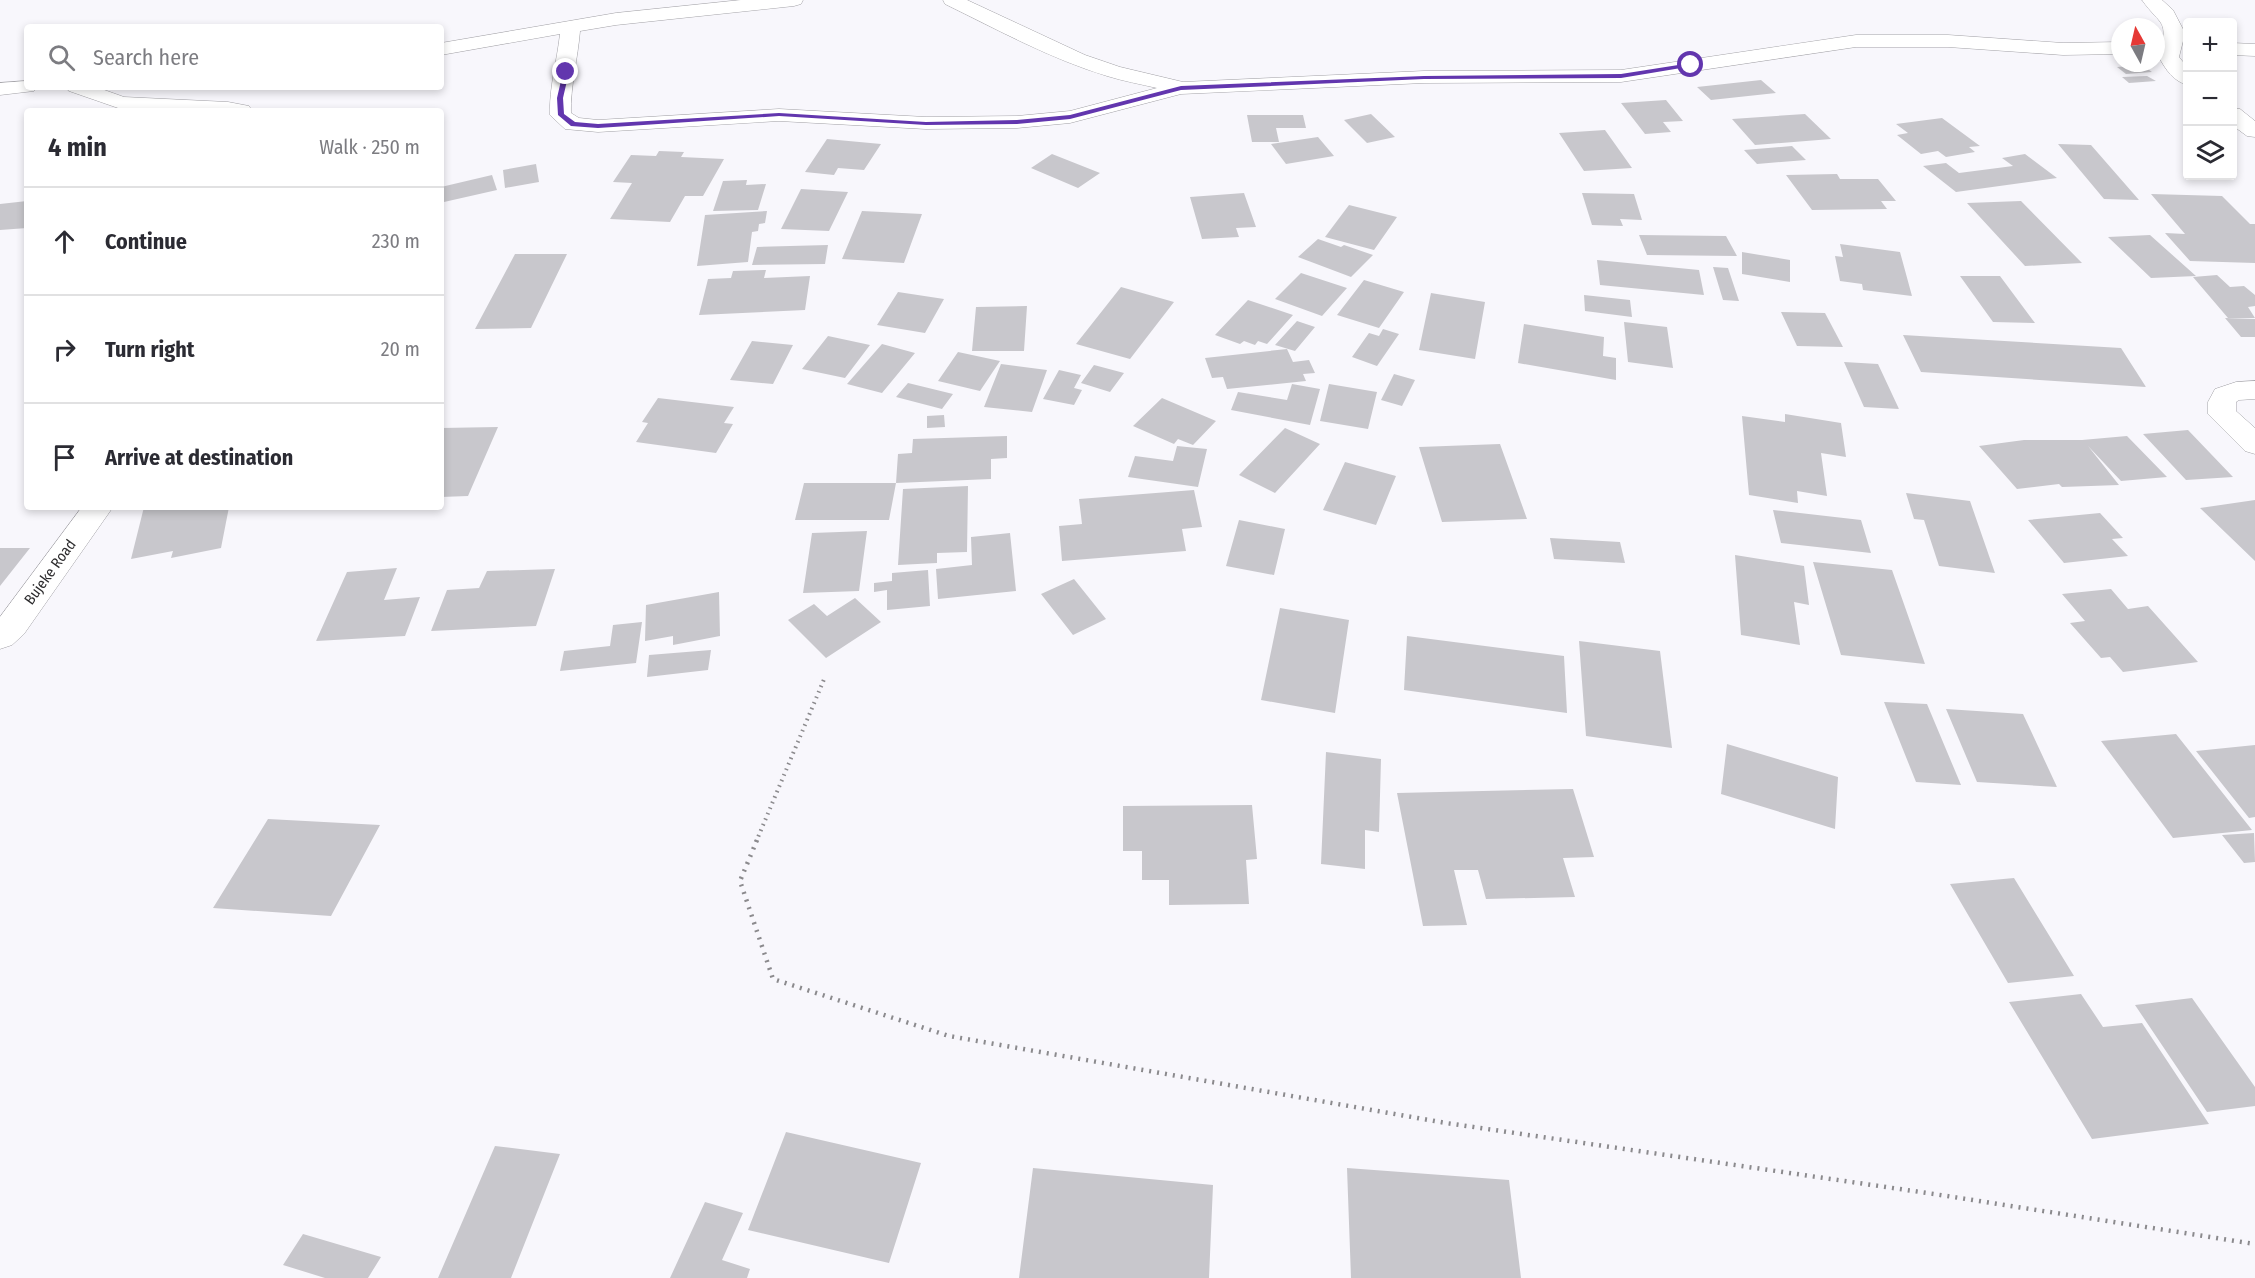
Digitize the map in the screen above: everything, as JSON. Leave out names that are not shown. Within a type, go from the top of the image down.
[{"type":"street","points":[[444,48],[616,19],[794,0]]},
{"type":"street","points":[[952,0],[1019,33],[1114,72],[1181,88]]},
{"type":"street","points":[[2151,0],[2166,14],[2175,33],[2169,57],[2183,75]]},
{"type":"street","points":[[571,27],[566,72],[560,98],[561,115],[573,124],[598,126],[779,115],[926,123],[1017,122],[1070,117],[1181,88],[1424,77],[1621,76],[1856,41],[1948,41],[2063,49],[2111,48]]},
{"type":"street","points":[[2237,50],[2255,50]]},
{"type":"street","points":[[0,89],[24,87]]},
{"type":"street","points":[[84,90],[121,103],[228,108]]},
{"type":"street","points":[[2237,118],[2255,131]]},
{"type":"street","points":[[2255,390],[2236,391],[2225,395],[2222,402],[2222,414],[2255,444]]},
{"type":"street","name":"Bujeke Road","points":[[0,636],[12,625],[96,510]]},
{"type":"path","points":[[825,677],[740,881],[773,980],[949,1036],[1446,1124],[1934,1194],[2255,1244]]},
{"type":"building","points":[[2123,72],[2152,72],[2126,74]]},
{"type":"building","points":[[2147,76],[2156,81],[2129,83],[2122,77]]},
{"type":"building","points":[[1761,80],[1776,93],[1711,100],[1697,87]]},
{"type":"building","points":[[1666,100],[1683,121],[1663,122],[1671,132],[1645,134],[1621,103]]},
{"type":"building","points":[[1371,114],[1395,137],[1367,143],[1344,120]]},
{"type":"building","points":[[1805,114],[1831,139],[1755,145],[1732,119]]},
{"type":"building","points":[[1247,115],[1303,115],[1306,128],[1276,128],[1279,142],[1252,142]]},
{"type":"building","points":[[1942,118],[1980,146],[1969,147],[1975,152],[1946,157],[1938,151],[1921,154],[1897,135],[1908,133],[1896,124]]},
{"type":"building","points":[[1605,130],[1632,168],[1584,171],[1559,133]]},
{"type":"building","points":[[1318,137],[1334,156],[1286,164],[1271,144]]},
{"type":"building","points":[[827,139],[881,144],[864,170],[838,168],[834,175],[805,172]]},
{"type":"building","points":[[2058,144],[2091,145],[2139,200],[2104,199]]},
{"type":"building","points":[[1792,146],[1806,160],[1757,164],[1744,150]]},
{"type":"building","points":[[659,151],[684,152],[681,157],[724,159],[703,196],[685,196],[670,222],[610,219],[632,183],[613,182],[631,155],[656,156]]},
{"type":"building","points":[[1052,154],[1100,173],[1078,188],[1031,168]]},
{"type":"building","points":[[2025,154],[2057,178],[1956,192],[1923,166],[1946,163],[1959,173],[2013,166],[2002,158]]},
{"type":"building","points":[[536,164],[539,182],[505,188],[503,170]]},
{"type":"building","points":[[1837,174],[1840,179],[1878,179],[1896,201],[1881,201],[1887,209],[1812,210],[1786,175]]},
{"type":"building","points":[[492,175],[497,190],[444,202],[444,186]]},
{"type":"building","points":[[747,180],[746,185],[766,184],[758,210],[713,211],[723,181]]},
{"type":"building","points":[[801,189],[848,192],[829,231],[781,229]]},
{"type":"building","points":[[1244,193],[1256,227],[1236,228],[1239,237],[1202,239],[1190,197]]},
{"type":"building","points":[[1582,193],[1634,194],[1642,220],[1620,219],[1623,226],[1592,225]]},
{"type":"building","points":[[2151,194],[2222,196],[2250,224],[2255,224],[2255,263],[2190,261],[2165,233],[2185,234]]},
{"type":"building","points":[[24,201],[24,228],[0,230],[0,204]]},
{"type":"building","points":[[2021,201],[2082,263],[2025,266],[1967,203]]},
{"type":"building","points":[[1349,205],[1397,217],[1374,250],[1325,237]]},
{"type":"building","points":[[767,211],[765,223],[759,224],[758,231],[752,232],[748,262],[697,266],[705,215]]},
{"type":"building","points":[[862,211],[922,214],[904,263],[842,259]]},
{"type":"building","points":[[1639,235],[1726,236],[1737,256],[1647,255]]},
{"type":"building","points":[[2150,235],[2196,276],[2151,278],[2108,237]]},
{"type":"building","points":[[1318,239],[1373,255],[1351,277],[1298,257]]},
{"type":"building","points":[[1840,244],[1900,252],[1912,296],[1863,290],[1862,284],[1840,281],[1835,256],[1843,257]]},
{"type":"building","points":[[828,245],[825,264],[752,265],[757,247]]},
{"type":"building","points":[[1742,252],[1790,260],[1790,282],[1742,274]]},
{"type":"building","points":[[515,254],[567,254],[531,328],[475,329]]},
{"type":"building","points":[[1597,260],[1699,270],[1704,295],[1600,285]]},
{"type":"building","points":[[1713,267],[1728,268],[1739,301],[1723,300]]},
{"type":"building","points":[[766,270],[764,278],[810,276],[805,310],[699,315],[708,279],[731,278],[733,271]]},
{"type":"building","points":[[1301,273],[1347,288],[1322,316],[1275,299]]},
{"type":"building","points":[[2217,275],[2230,287],[2244,286],[2255,295],[2255,306],[2248,307],[2255,318],[2228,318],[2193,277]]},
{"type":"building","points":[[1960,276],[2000,276],[2035,323],[1993,322]]},
{"type":"building","points":[[1364,280],[1404,292],[1379,328],[1337,315]]},
{"type":"building","points":[[1121,287],[1174,302],[1130,359],[1076,344]]},
{"type":"building","points":[[898,292],[944,299],[925,333],[877,325]]},
{"type":"building","points":[[1431,293],[1485,302],[1475,359],[1419,350]]},
{"type":"building","points":[[1584,295],[1630,300],[1632,317],[1585,311]]},
{"type":"building","points":[[1248,300],[1293,315],[1267,344],[1258,341],[1255,345],[1244,341],[1240,344],[1215,335]]},
{"type":"building","points":[[1027,306],[1024,351],[972,351],[976,307]]},
{"type":"building","points":[[1781,312],[1825,313],[1843,347],[1797,346]]},
{"type":"building","points":[[2225,318],[2255,319],[2255,337],[2241,337]]},
{"type":"building","points":[[1297,321],[1315,327],[1295,351],[1275,345]]},
{"type":"building","points":[[1624,322],[1667,327],[1673,368],[1628,362]]},
{"type":"building","points":[[1524,324],[1604,337],[1603,356],[1616,358],[1616,380],[1518,363]]},
{"type":"building","points":[[1383,329],[1399,334],[1377,366],[1352,357],[1369,333],[1379,336]]},
{"type":"building","points":[[1903,335],[2121,348],[2146,387],[1921,372]]},
{"type":"building","points":[[828,336],[870,345],[845,378],[802,369]]},
{"type":"building","points":[[752,341],[793,345],[773,384],[730,380]]},
{"type":"building","points":[[882,344],[915,353],[882,393],[847,384]]},
{"type":"building","points":[[1287,349],[1293,362],[1309,360],[1315,373],[1303,374],[1306,381],[1227,389],[1223,377],[1212,378],[1205,358]]},
{"type":"building","points":[[958,352],[1000,361],[980,391],[938,381]]},
{"type":"building","points":[[1844,362],[1878,364],[1899,409],[1864,407]]},
{"type":"building","points":[[1001,364],[1047,370],[1032,412],[984,407]]},
{"type":"building","points":[[1094,365],[1124,373],[1110,392],[1081,383]]},
{"type":"building","points":[[1059,370],[1081,375],[1074,388],[1082,390],[1074,405],[1043,399]]},
{"type":"building","points":[[1394,374],[1415,380],[1402,406],[1381,400]]},
{"type":"building","points":[[908,383],[953,394],[942,409],[896,397]]},
{"type":"building","points":[[1292,384],[1320,389],[1310,425],[1231,410],[1238,392],[1287,400]]},
{"type":"building","points":[[1329,384],[1377,392],[1368,429],[1320,421]]},
{"type":"building","points":[[658,398],[734,407],[724,423],[733,424],[716,453],[636,442],[648,423],[642,422]]},
{"type":"building","points":[[1162,398],[1216,421],[1193,445],[1178,439],[1174,444],[1133,426]]},
{"type":"building","points":[[1785,414],[1841,423],[1846,457],[1821,453],[1827,496],[1797,491],[1798,503],[1749,495],[1742,416],[1785,422]]},
{"type":"building","points":[[944,415],[945,427],[927,428],[927,416]]},
{"type":"building","points":[[498,427],[468,496],[444,497],[444,428]]},
{"type":"building","points":[[1285,428],[1320,444],[1275,493],[1239,475]]},
{"type":"building","points":[[2188,430],[2233,477],[2186,480],[2143,434]]},
{"type":"building","points":[[1007,436],[1007,458],[991,459],[991,479],[896,483],[898,454],[912,453],[913,439]]},
{"type":"building","points":[[2127,436],[2167,477],[2121,481],[2088,446],[2119,485],[2062,487],[2059,484],[2017,489],[1979,446],[2024,440],[2082,440]]},
{"type":"building","points":[[1500,444],[1527,519],[1442,522],[1419,447]]},
{"type":"building","points":[[1177,446],[1207,449],[1198,487],[1128,477],[1135,456],[1173,461]]},
{"type":"building","points":[[1345,462],[1396,476],[1376,525],[1323,510]]},
{"type":"building","points":[[804,483],[896,483],[889,520],[795,520]]},
{"type":"building","points":[[968,486],[967,552],[937,553],[937,563],[898,565],[903,489]]},
{"type":"building","points":[[1194,490],[1202,527],[1182,529],[1186,551],[1062,561],[1059,526],[1082,524],[1079,499]]},
{"type":"building","points":[[1906,493],[1970,501],[1995,573],[1939,566],[1924,520],[1914,519]]},
{"type":"building","points":[[2255,500],[2255,561],[2200,508]]},
{"type":"building","points":[[143,510],[228,510],[221,548],[171,558],[173,551],[131,559]]},
{"type":"building","points":[[1773,510],[1861,520],[1871,553],[1781,543]]},
{"type":"building","points":[[2100,513],[2123,538],[2112,539],[2128,556],[2064,563],[2028,520]]},
{"type":"building","points":[[1239,520],[1285,529],[1274,575],[1226,566]]},
{"type":"building","points":[[867,531],[859,591],[803,593],[812,533]]},
{"type":"building","points":[[1010,533],[1016,591],[938,599],[936,569],[972,565],[971,537]]},
{"type":"building","points":[[1550,538],[1620,542],[1625,563],[1554,559]]},
{"type":"building","points":[[0,548],[30,548],[0,586]]},
{"type":"building","points":[[1735,555],[1804,566],[1809,605],[1794,602],[1800,645],[1741,635]]},
{"type":"building","points":[[1813,562],[1892,570],[1925,664],[1841,655]]},
{"type":"building","points":[[397,568],[384,600],[420,597],[405,636],[316,641],[347,572]]},
{"type":"building","points":[[555,569],[536,626],[431,631],[447,590],[479,588],[487,571]]},
{"type":"building","points":[[928,570],[930,606],[887,610],[887,590],[874,592],[874,583],[892,581],[892,573]]},
{"type":"building","points":[[1074,579],[1106,619],[1073,635],[1041,594]]},
{"type":"building","points":[[2111,589],[2128,609],[2148,606],[2198,662],[2123,672],[2110,657],[2101,658],[2070,623],[2085,621],[2062,594]]},
{"type":"building","points":[[719,592],[720,636],[673,645],[673,636],[645,641],[646,605]]},
{"type":"building","points":[[855,598],[881,622],[826,658],[788,620],[814,604],[827,616]]},
{"type":"building","points":[[1280,608],[1349,620],[1335,713],[1261,700]]},
{"type":"building","points":[[642,622],[636,663],[560,671],[564,651],[610,646],[613,625]]},
{"type":"building","points":[[1407,636],[1564,656],[1567,713],[1404,690]]},
{"type":"building","points":[[1579,641],[1660,651],[1672,748],[1586,736]]},
{"type":"building","points":[[711,650],[708,670],[647,677],[649,655]]},
{"type":"building","points":[[1884,702],[1927,704],[1961,785],[1916,782]]},
{"type":"building","points":[[1946,709],[2023,714],[2057,787],[1977,782]]},
{"type":"building","points":[[2176,734],[2252,830],[2173,838],[2101,741]]},
{"type":"building","points":[[1727,744],[1838,777],[1835,829],[1721,794]]},
{"type":"building","points":[[2255,745],[2255,817],[2249,818],[2196,751]]},
{"type":"building","points":[[1326,752],[1381,759],[1379,832],[1365,830],[1365,869],[1321,864]]},
{"type":"building","points":[[1573,789],[1594,857],[1563,858],[1575,897],[1486,899],[1478,870],[1454,870],[1467,925],[1423,926],[1397,793]]},
{"type":"building","points":[[1252,805],[1257,859],[1246,860],[1249,904],[1169,905],[1169,880],[1142,880],[1142,851],[1123,851],[1123,806]]},
{"type":"building","points":[[268,819],[380,825],[331,916],[213,908]]},
{"type":"building","points":[[2254,833],[2255,862],[2244,863],[2222,835]]},
{"type":"building","points":[[2014,878],[2074,976],[2008,983],[1950,884]]},
{"type":"building","points":[[2081,994],[2103,1027],[2142,1023],[2209,1124],[2092,1139],[2009,1002]]},
{"type":"building","points":[[2192,998],[2255,1087],[2255,1106],[2207,1112],[2135,1005]]},
{"type":"building","points":[[786,1132],[921,1163],[889,1263],[748,1230]]},
{"type":"building","points":[[495,1146],[560,1154],[511,1278],[438,1278]]},
{"type":"building","points":[[1033,1168],[1213,1185],[1209,1278],[1019,1278]]},
{"type":"building","points":[[1347,1168],[1509,1180],[1521,1278],[1351,1278]]},
{"type":"building","points":[[705,1202],[743,1213],[722,1260],[750,1269],[747,1278],[670,1278]]},
{"type":"building","points":[[303,1234],[381,1257],[368,1278],[325,1278],[283,1265]]},
{"type":"route","points":[[566,72],[560,98],[561,115],[573,124],[598,126],[779,115],[926,123],[1017,122],[1070,117],[1181,88],[1424,77],[1621,76],[1691,65]]}]
